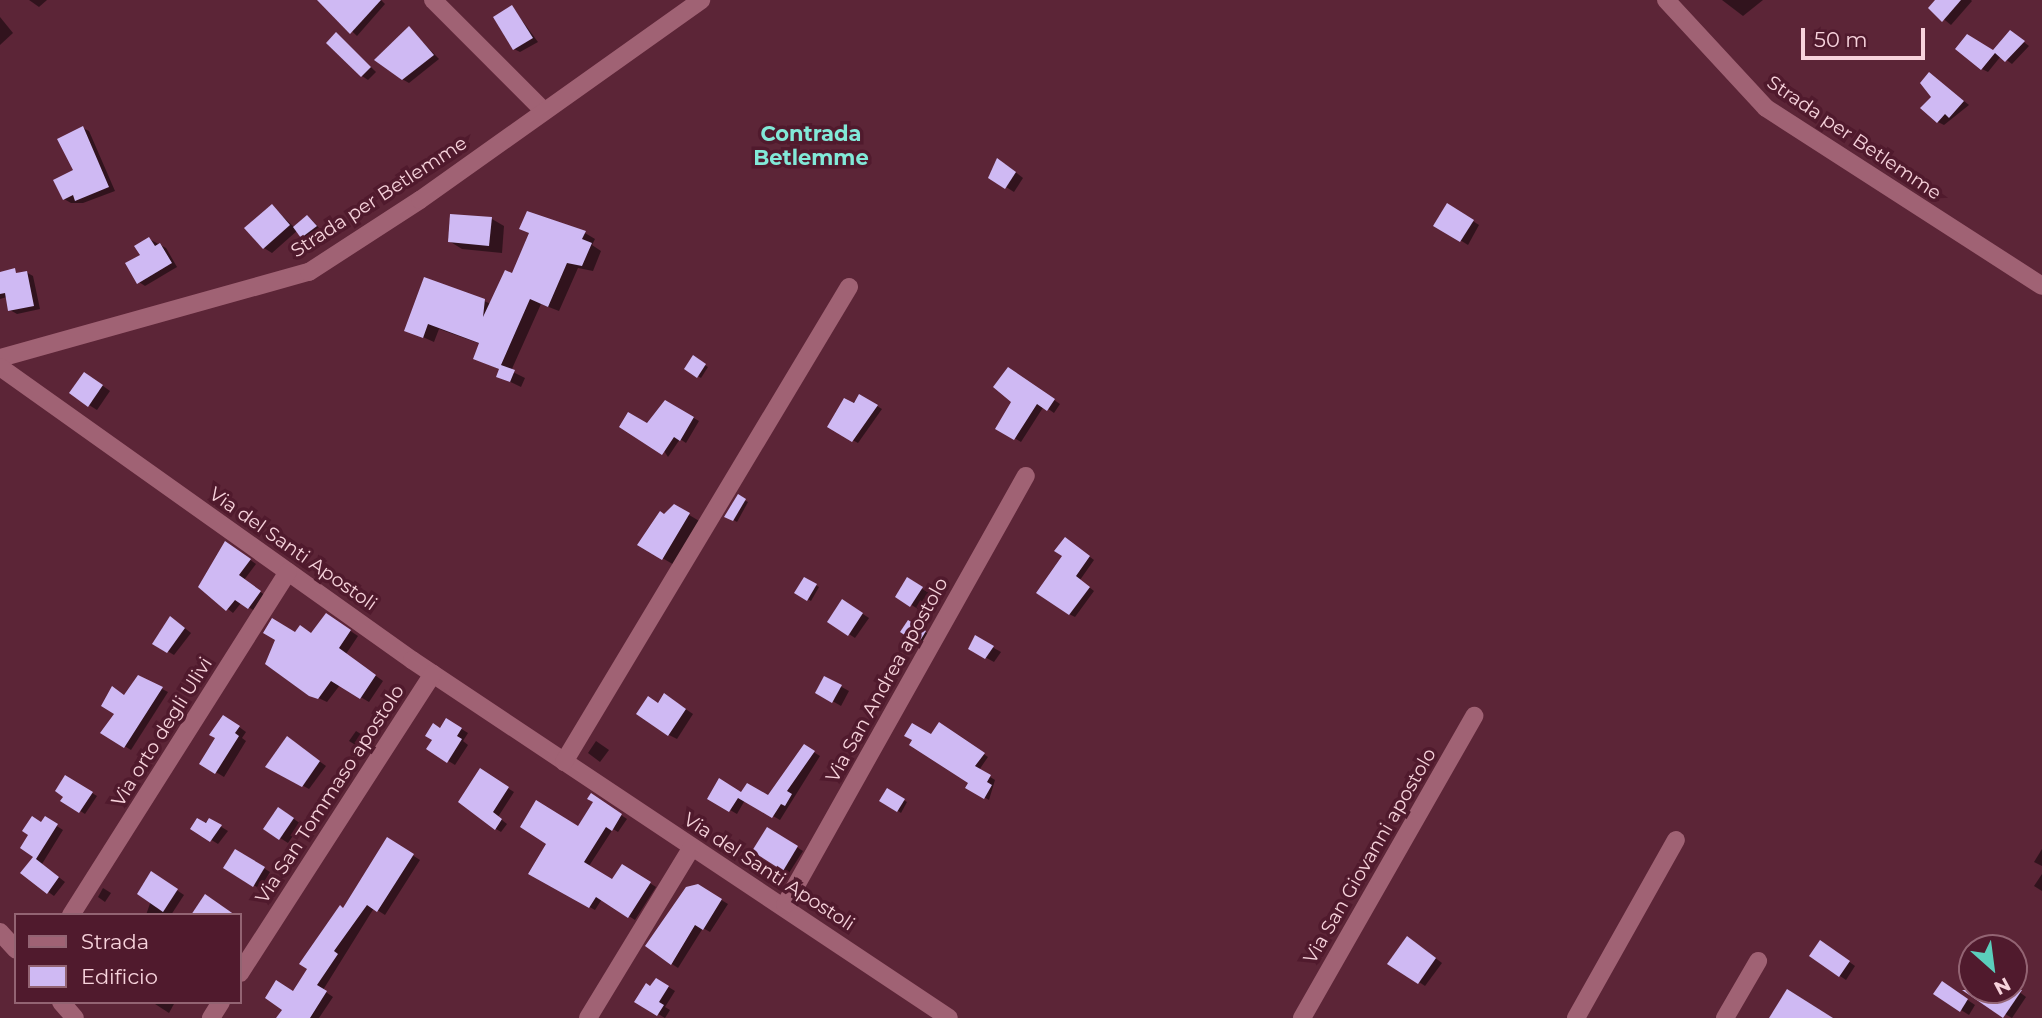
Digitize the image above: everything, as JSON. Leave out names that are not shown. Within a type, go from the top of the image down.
[{"type":"street","points":[[433,0],[544,111]]},
{"type":"street","name":"Strada per Betlemme","points":[[0,358],[309,272],[701,0]]},
{"type":"street","name":"Strada per Betlemme","points":[[1665,0],[1766,108],[2042,286]]},
{"type":"street","points":[[564,762],[849,288]]},
{"type":"street","name":"Via del Santi Apostoli","points":[[0,367],[433,674],[692,847],[785,905],[949,1018]]},
{"type":"street","name":"Via San Andrea apostolo","points":[[785,905],[1026,476]]},
{"type":"street","name":"Via orto degli Ulivi","points":[[72,913],[288,572]]},
{"type":"street","name":"Via San Tommaso apostolo","points":[[242,970],[433,674]]},
{"type":"street","name":"Via San Giovanni apostolo","points":[[1303,1018],[1474,716]]},
{"type":"street","points":[[1576,1018],[1676,839]]},
{"type":"street","points":[[588,1018],[692,847]]},
{"type":"street","points":[[0,932],[14,948]]},
{"type":"street","points":[[1725,1018],[1758,961]]},
{"type":"street","points":[[63,1004],[75,1018]]},
{"type":"building","points":[[317,0],[381,0],[350,34]]},
{"type":"building","points":[[1935,0],[1961,0],[1942,22],[1928,8]]},
{"type":"building","points":[[512,5],[533,38],[513,50],[493,17]]},
{"type":"building","points":[[409,26],[434,55],[402,80],[374,60]]},
{"type":"building","points":[[2010,30],[2025,41],[2005,62],[1995,53],[1981,70],[1955,49],[1967,34],[1993,50]]},
{"type":"building","points":[[336,32],[371,67],[361,77],[326,43]]},
{"type":"building","points":[[1929,72],[1964,101],[1949,118],[1945,114],[1937,123],[1920,108],[1931,97],[1920,83]]},
{"type":"building","points":[[83,126],[109,187],[75,201],[73,195],[63,200],[53,180],[73,170],[57,139]]},
{"type":"building","points":[[997,158],[1016,172],[1005,189],[988,178]]},
{"type":"building","points":[[1447,203],[1474,220],[1460,242],[1433,226]]},
{"type":"building","points":[[272,204],[290,225],[263,249],[244,228]]},
{"type":"building","points":[[527,211],[586,231],[582,239],[592,243],[582,266],[567,263],[548,307],[530,299],[501,365],[515,370],[510,382],[496,377],[499,369],[473,359],[479,343],[428,324],[423,338],[404,331],[424,277],[485,299],[483,317],[505,270],[512,273],[529,233],[519,229]]},
{"type":"building","points":[[450,214],[492,217],[489,246],[448,242]]},
{"type":"building","points":[[307,215],[317,226],[301,238],[293,227]]},
{"type":"building","points":[[149,237],[155,246],[160,243],[172,263],[137,284],[125,263],[140,255],[134,246]]},
{"type":"building","points":[[15,268],[16,273],[27,271],[34,306],[8,311],[5,293],[0,294],[0,272]]},
{"type":"building","points":[[693,355],[706,364],[697,378],[684,369]]},
{"type":"building","points":[[1008,367],[1055,399],[1047,411],[1037,404],[1014,440],[995,429],[1011,402],[993,387]]},
{"type":"building","points":[[84,372],[103,385],[88,407],[69,393]]},
{"type":"building","points":[[859,394],[878,405],[852,442],[827,427],[844,398],[854,403]]},
{"type":"building","points":[[665,400],[694,417],[680,441],[674,437],[662,455],[619,427],[628,412],[647,423]]},
{"type":"building","points":[[738,494],[746,499],[733,521],[724,517]]},
{"type":"building","points":[[674,504],[690,513],[662,560],[637,545],[660,511],[664,514]]},
{"type":"building","points":[[1065,537],[1090,556],[1076,576],[1090,587],[1069,615],[1036,593],[1062,556],[1054,551]]},
{"type":"building","points":[[225,541],[251,559],[239,575],[261,591],[248,609],[235,600],[226,611],[198,587]]},
{"type":"building","points":[[804,577],[817,584],[807,601],[794,593]]},
{"type":"building","points":[[907,577],[923,587],[910,607],[895,597]]},
{"type":"building","points":[[842,599],[863,613],[848,636],[827,622]]},
{"type":"building","points":[[326,613],[351,630],[339,648],[376,675],[360,699],[331,681],[318,699],[309,696],[265,664],[275,640],[263,633],[272,618],[295,632],[300,625],[311,633]]},
{"type":"building","points":[[170,616],[185,628],[167,653],[152,644]]},
{"type":"building","points":[[908,620],[926,631],[918,644],[900,632]]},
{"type":"building","points":[[975,635],[994,646],[985,659],[968,649]]},
{"type":"building","points":[[138,675],[163,687],[124,748],[100,733],[114,714],[101,706],[112,686],[124,695]]},
{"type":"building","points":[[824,676],[842,685],[832,703],[815,693]]},
{"type":"building","points":[[664,693],[686,709],[668,736],[636,714],[648,696],[658,703]]},
{"type":"building","points":[[223,715],[240,726],[235,733],[239,736],[215,774],[199,764],[215,738],[209,735]]},
{"type":"building","points":[[446,718],[462,728],[457,736],[462,739],[447,763],[426,749],[432,740],[425,736],[433,723],[440,728]]},
{"type":"building","points":[[939,722],[985,753],[975,766],[991,775],[987,782],[992,785],[984,799],[965,788],[968,783],[909,745],[912,740],[904,736],[912,723],[931,734]]},
{"type":"building","points":[[287,736],[320,761],[302,787],[265,767]]},
{"type":"building","points":[[804,744],[815,751],[787,791],[792,794],[785,806],[781,804],[772,818],[738,798],[729,812],[707,799],[719,778],[741,792],[747,783],[768,795]]},
{"type":"building","points":[[480,768],[509,787],[493,812],[502,819],[495,830],[458,802]]},
{"type":"building","points":[[65,775],[93,792],[79,813],[60,801],[63,797],[55,791]]},
{"type":"building","points":[[887,788],[905,799],[897,812],[879,801]]},
{"type":"building","points":[[591,793],[622,814],[612,831],[606,827],[584,862],[612,879],[622,864],[651,882],[628,918],[596,897],[589,908],[528,874],[546,844],[520,827],[536,800],[578,826],[593,802],[587,799]]},
{"type":"building","points":[[278,807],[294,818],[279,840],[263,829]]},
{"type":"building","points":[[32,816],[41,822],[45,816],[58,824],[36,859],[59,877],[47,894],[20,873],[33,857],[20,848],[28,835],[22,831]]},
{"type":"building","points":[[197,818],[206,823],[209,818],[222,825],[210,842],[190,829]]},
{"type":"building","points":[[767,827],[798,846],[783,871],[752,851]]},
{"type":"building","points":[[387,837],[414,854],[377,912],[367,905],[334,951],[338,954],[317,985],[327,991],[310,1018],[276,1018],[282,1010],[265,998],[276,980],[293,991],[307,969],[299,964],[340,905],[343,908]]},
{"type":"building","points":[[235,849],[265,867],[253,887],[223,868]]},
{"type":"building","points":[[151,871],[178,889],[163,912],[137,894]]},
{"type":"building","points":[[698,884],[722,899],[703,930],[695,925],[671,965],[645,946],[686,887]]},
{"type":"building","points":[[205,894],[232,913],[192,913]]},
{"type":"building","points":[[1407,936],[1436,958],[1418,984],[1387,964]]},
{"type":"building","points":[[1820,940],[1850,961],[1839,977],[1809,956]]},
{"type":"building","points":[[656,978],[669,986],[659,1002],[664,1005],[657,1016],[634,1002],[646,983],[650,986]]},
{"type":"building","points":[[1942,981],[1958,992],[1958,1004],[1965,1004],[1960,1012],[1933,994]]},
{"type":"building","points":[[1787,989],[1833,1018],[1769,1018]]},
{"type":"building","points":[[1982,1004],[2012,1004],[2003,1018]]},
{"type":"district","name":"Contrada Betlemme","points":[[811,146]]}]
